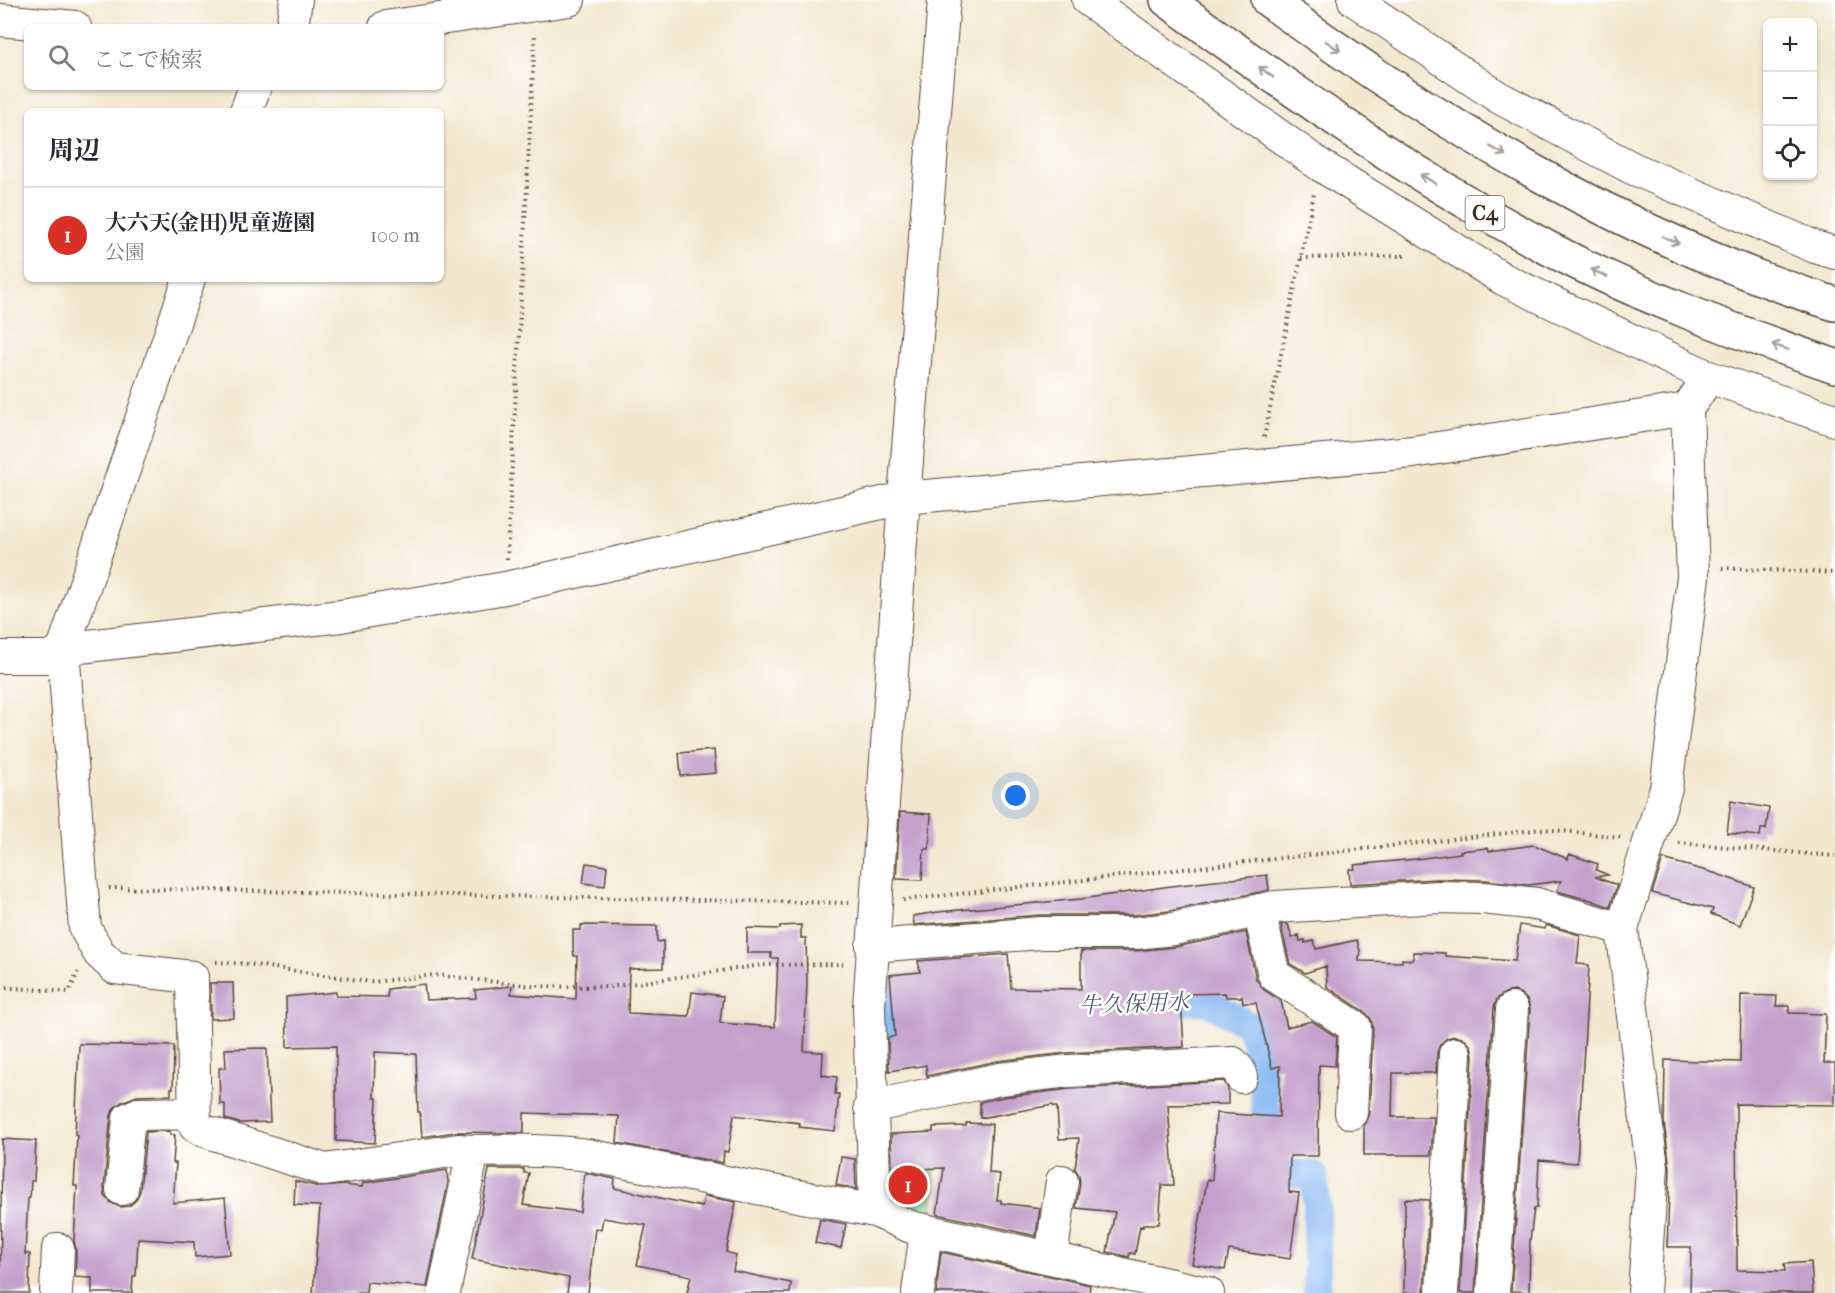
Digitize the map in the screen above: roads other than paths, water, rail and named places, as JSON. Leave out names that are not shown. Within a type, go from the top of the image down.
[{"type":"highway","name":"C4","points":[[1167,0],[1270,75],[1392,157],[1548,248],[1636,291],[1716,324],[1835,366]]},
{"type":"highway","points":[[1268,0],[1427,108],[1574,193],[1658,235],[1722,262],[1835,304]]},
{"type":"street","points":[[292,24],[296,0]]},
{"type":"street","points":[[405,24],[569,0]]},
{"type":"street","points":[[876,1211],[870,1107],[868,1007],[904,498],[944,0]]},
{"type":"street","points":[[1088,0],[1320,165],[1503,279],[1709,377],[1835,420]]},
{"type":"street","points":[[1354,0],[1498,97],[1632,168],[1815,247],[1835,253]]},
{"type":"street","points":[[0,20],[43,24]]},
{"type":"street","points":[[247,108],[254,90]]},
{"type":"street","points":[[188,282],[63,649],[85,928],[99,953],[115,968],[192,977],[195,1126],[325,1170],[458,1150],[556,1151],[587,1155],[876,1211],[911,1227],[1208,1293]]},
{"type":"street","points":[[1644,1293],[1652,1167],[1622,929],[1666,788],[1692,567],[1688,409],[1709,377]]},
{"type":"street","points":[[0,657],[53,657],[63,649],[341,616],[505,588],[904,498],[1413,452],[1688,409]]},
{"type":"street","points":[[872,955],[1042,933],[1135,933],[1173,928],[1275,907],[1438,897],[1483,898],[1537,904],[1622,929]]},
{"type":"street","points":[[1259,910],[1274,975],[1305,1004],[1355,1026],[1346,1095]]},
{"type":"street","points":[[1494,1293],[1488,1207],[1519,1071],[1512,1009]]},
{"type":"street","points":[[1442,1293],[1437,1177],[1439,1102],[1455,1054]]},
{"type":"street","points":[[870,1107],[1000,1079],[1069,1071],[1233,1063],[1241,1077]]},
{"type":"street","points":[[122,1189],[129,1118],[138,1114],[194,1113]]},
{"type":"street","points":[[444,1293],[472,1151]]},
{"type":"street","points":[[1051,1258],[1062,1181]]},
{"type":"street","points":[[918,1293],[926,1230]]},
{"type":"street","points":[[56,1293],[58,1249]]},
{"type":"waterway","name":"牛久保用水","points":[[881,989],[880,1021],[890,1028],[931,1021]]},
{"type":"waterway","name":"牛久保用水","points":[[1142,1003],[1206,1001],[1251,1026],[1263,1077],[1269,1172],[1314,1175],[1317,1206],[1317,1293]]},
{"type":"place","name":"大六天(金田)児童遊園","points":[[908,1185]]}]
